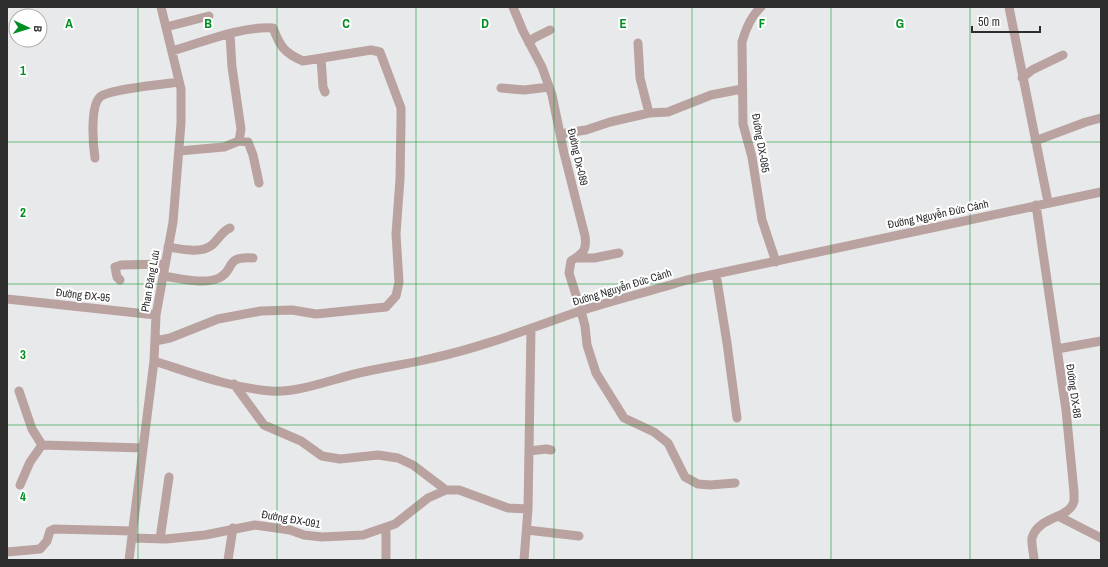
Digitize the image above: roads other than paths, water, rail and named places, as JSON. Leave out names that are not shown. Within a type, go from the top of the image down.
[{"type":"street","name":"Phan Đăng Lưu","points":[[129,560],[154,361],[156,315],[173,222],[181,123],[181,89],[161,7]]},
{"type":"street","name":"Đường Dx-089","points":[[513,7],[529,43],[542,67],[549,87],[586,246],[582,253],[571,261],[569,273],[581,311],[585,326],[587,345],[596,373],[624,418],[654,432],[668,443],[685,477],[698,484],[710,485],[735,483]]},
{"type":"street","name":"Đường DX-085","points":[[761,7],[750,20],[742,42],[743,124],[752,157],[762,220],[776,262]]},
{"type":"street","points":[[1009,7],[1048,202]]},
{"type":"street","points":[[166,27],[209,16]]},
{"type":"street","points":[[155,341],[170,338],[218,319],[261,311],[292,310],[316,314],[386,308],[396,296],[399,282],[396,234],[400,179],[401,108],[380,52],[371,50],[303,61],[285,52],[272,28],[242,30],[172,51]]},
{"type":"street","points":[[529,43],[534,38],[550,30]]},
{"type":"street","points":[[230,34],[232,67],[241,129],[239,141]]},
{"type":"street","points":[[638,43],[640,78],[649,112]]},
{"type":"street","points":[[1022,78],[1032,70],[1063,55]]},
{"type":"street","points":[[321,58],[322,87],[325,92]]},
{"type":"street","points":[[95,158],[93,141],[94,119],[96,105],[101,97],[117,91],[179,82]]},
{"type":"street","points":[[501,88],[524,90],[549,87]]},
{"type":"street","points":[[560,135],[586,130],[649,112],[668,112],[711,96],[742,89]]},
{"type":"street","points":[[1035,141],[1101,118]]},
{"type":"street","points":[[179,152],[224,147],[239,141],[248,142],[253,155],[259,183]]},
{"type":"street","name":"Đường Nguyễn Đức Cảnh","points":[[154,361],[212,380],[272,391],[293,390],[360,372],[433,358],[531,329],[581,311],[687,280],[776,262],[1048,202],[1101,192]]},
{"type":"street","name":"Đường DX-88","points":[[1034,560],[1032,539],[1037,529],[1044,523],[1071,507],[1074,502],[1066,410],[1036,205]]},
{"type":"street","points":[[168,247],[199,250],[211,246],[225,230],[230,228]]},
{"type":"street","points":[[576,258],[594,258],[619,253]]},
{"type":"street","points":[[163,276],[204,281],[218,278],[226,273],[231,263],[237,258],[253,258]]},
{"type":"street","points":[[120,280],[117,277],[115,267],[121,265],[165,264]]},
{"type":"street","points":[[716,274],[737,418]]},
{"type":"street","name":"Đường ĐX-95","points":[[7,299],[156,315]]},
{"type":"street","points":[[524,560],[528,509],[531,329]]},
{"type":"street","points":[[1057,349],[1101,341]]},
{"type":"street","points":[[234,384],[264,425],[301,441],[322,456],[340,460],[378,454],[398,458],[413,465],[446,490],[459,490],[508,508],[528,509]]},
{"type":"street","points":[[18,391],[32,429],[42,445]]},
{"type":"street","points":[[42,445],[143,448]]},
{"type":"street","points":[[20,485],[30,462],[42,445]]},
{"type":"street","points":[[529,451],[546,449],[551,450]]},
{"type":"street","points":[[160,539],[169,477]]},
{"type":"street","name":"Đường ĐX-091","points":[[7,552],[40,548],[47,541],[50,531],[54,529],[132,534],[160,539],[205,535],[233,528],[255,525],[290,530],[304,535],[322,537],[363,535],[395,524],[428,498],[446,490]]},
{"type":"street","points":[[1058,516],[1101,538]]},
{"type":"street","points":[[386,527],[386,560]]},
{"type":"street","points":[[228,560],[233,528]]},
{"type":"street","points":[[527,530],[579,536]]}]
